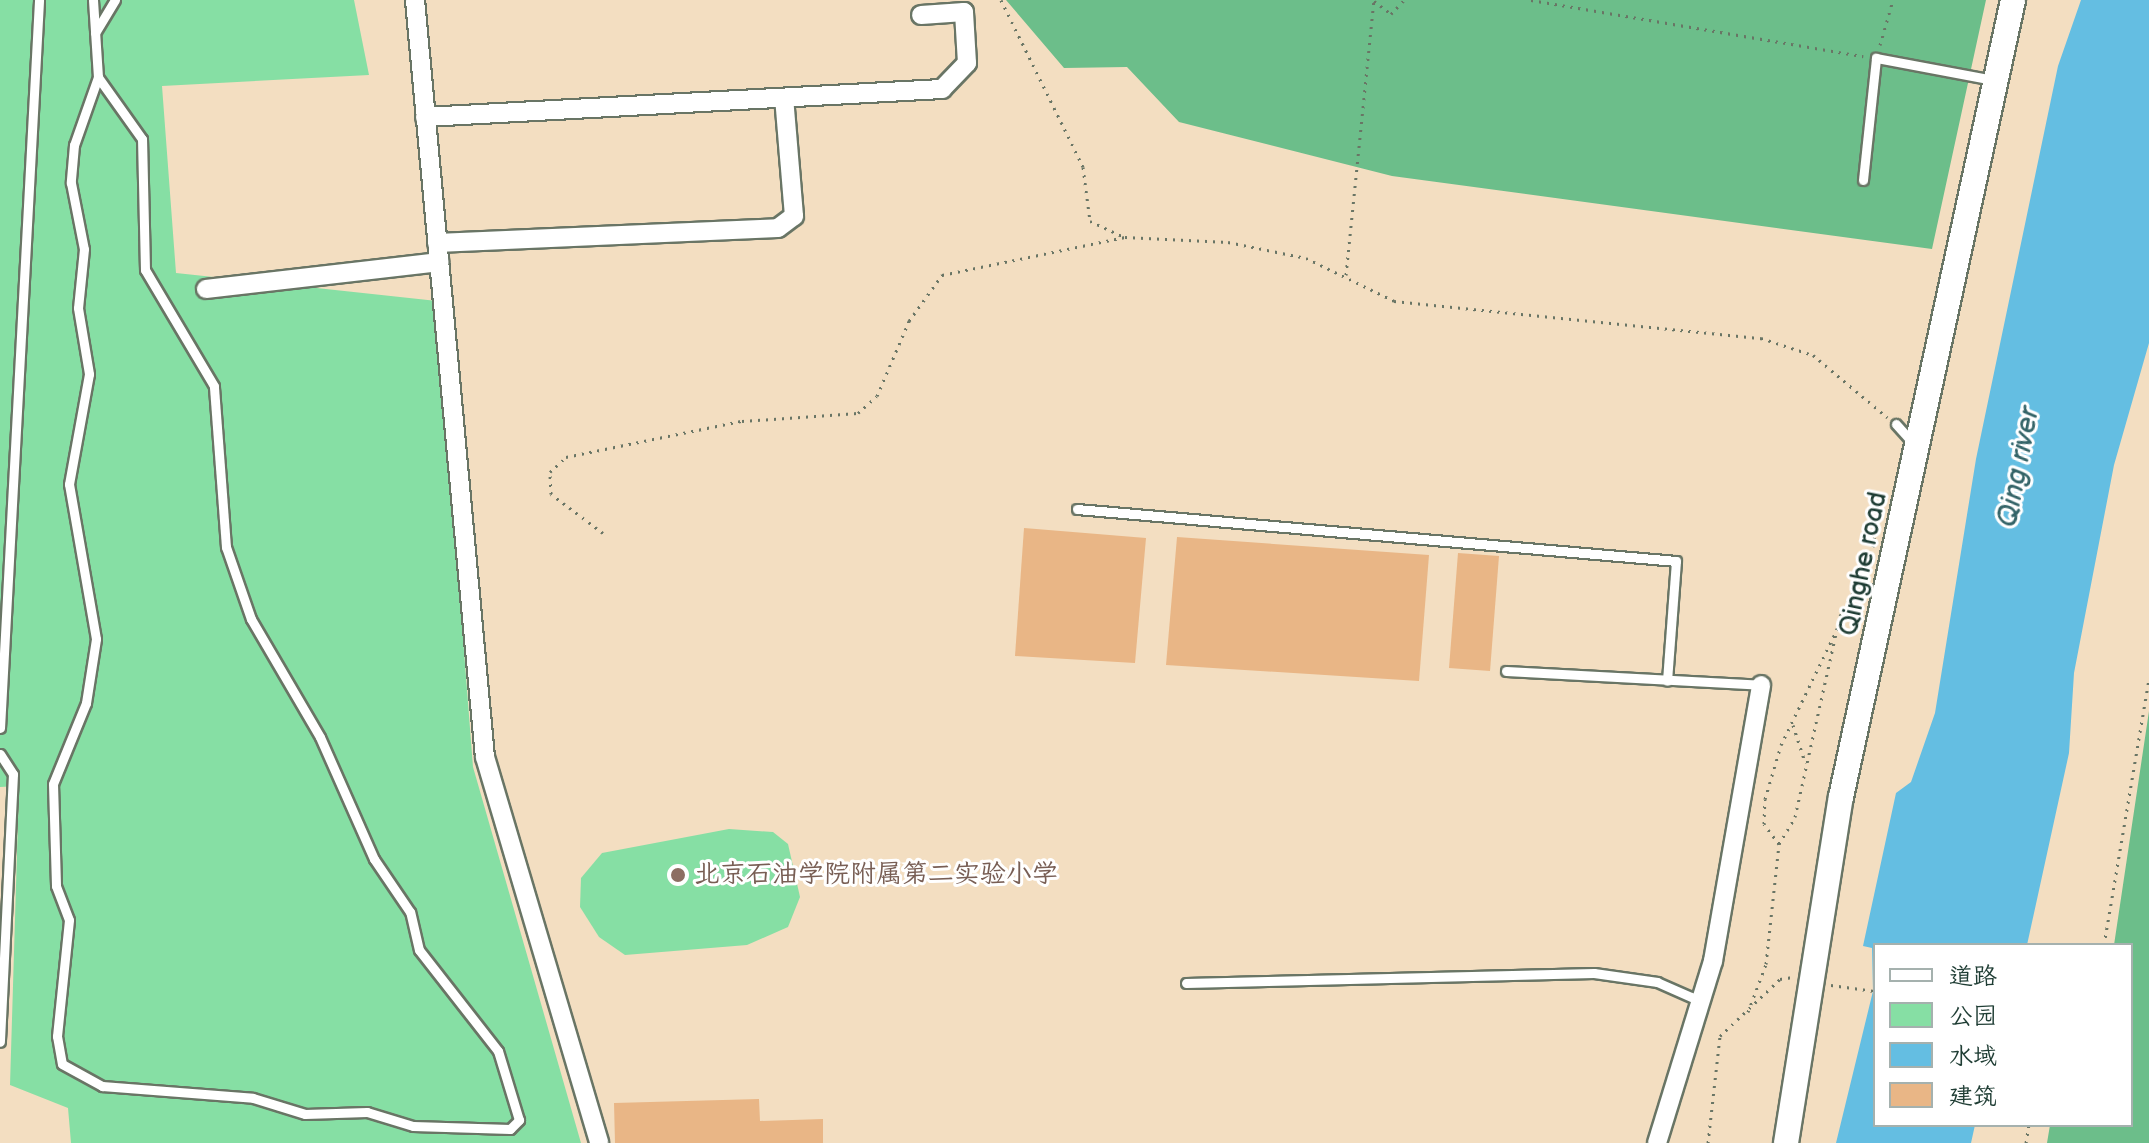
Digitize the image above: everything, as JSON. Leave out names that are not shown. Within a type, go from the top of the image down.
[{"type":"street","points":[[415,0],[485,757],[599,1143]]},
{"type":"street","name":"Qinghe road","points":[[1786,1143],[1841,797],[2013,0]]},
{"type":"street","points":[[425,117],[942,89],[967,63],[964,12],[921,15]]},
{"type":"street","points":[[206,289],[438,253],[778,228],[794,216],[784,98]]},
{"type":"street","points":[[1657,1143],[1700,1001],[1761,685]]},
{"type":"lane","points":[[0,728],[39,0]]},
{"type":"lane","points":[[93,0],[98,77],[74,145],[71,183],[84,249],[78,308],[89,374],[69,484],[96,639],[86,703],[53,784],[56,886],[69,920],[57,1036],[62,1064],[102,1086],[253,1098],[305,1114],[367,1112],[413,1126],[510,1129],[519,1120],[498,1051],[419,950],[410,912],[374,859],[320,737],[251,619],[226,547],[214,386],[145,270],[142,139],[98,77]]},
{"type":"lane","points":[[95,33],[115,0]]},
{"type":"lane","points":[[1863,180],[1876,58],[1996,81]]},
{"type":"lane","points":[[1896,424],[1918,448]]},
{"type":"lane","points":[[1077,509],[1676,561],[1667,681]]},
{"type":"lane","points":[[1506,671],[1761,685]]},
{"type":"lane","points":[[0,754],[13,774],[0,1042]]},
{"type":"lane","points":[[1186,983],[1594,973],[1657,982],[1700,1001]]},
{"type":"path","points":[[1001,0],[1083,167],[1090,221],[1125,237]]},
{"type":"path","points":[[1346,277],[1374,1],[1391,14],[1404,0]]},
{"type":"path","points":[[1531,0],[1876,58],[1893,0]]},
{"type":"path","points":[[603,533],[551,494],[550,472],[566,457],[742,421],[858,413],[877,396],[909,321],[942,275],[1125,237],[1228,242],[1306,258],[1394,301],[1472,313],[1761,338],[1813,355],[1896,424]]},
{"type":"path","points":[[1779,844],[1764,824],[1765,799],[1793,725],[1869,565],[1876,529]]},
{"type":"path","points":[[1748,1012],[1766,964],[1779,844],[1795,817],[1838,628]]},
{"type":"path","points":[[2104,943],[2149,679]]},
{"type":"path","points":[[1793,725],[1805,765]]},
{"type":"path","points":[[1708,1143],[1720,1036],[1780,979],[1873,991]]},
{"type":"green space","points":[[0,0],[354,0],[369,75],[162,86],[176,273],[437,301],[473,767],[581,1143],[71,1143],[68,1108],[10,1085],[19,786],[0,787]]},
{"type":"green space","points":[[1006,0],[1986,0],[1932,249],[1392,176],[1179,122],[1127,67],[1064,68]]},
{"type":"green space","points":[[2149,711],[2149,1143],[2047,1143],[2050,1127],[2133,1127],[2133,943],[2114,943]]},
{"type":"green space","points":[[729,829],[773,832],[788,844],[800,897],[788,927],[747,945],[625,955],[599,937],[580,907],[581,878],[602,853]]},
{"type":"water","name":"Qing river","points":[[2081,0],[2149,0],[2149,343],[2114,465],[2074,673],[2069,753],[2027,943],[1873,943],[1873,991],[1872,948],[1863,946],[1896,793],[1911,782],[1935,713],[1976,459],[2058,66]]},
{"type":"water","points":[[1873,991],[1873,1127],[1975,1127],[1971,1143],[1836,1143]]},
{"type":"building","points":[[1024,528],[1146,538],[1135,663],[1015,656]]},
{"type":"building","points":[[1177,537],[1429,555],[1419,681],[1166,665]]},
{"type":"building","points":[[1458,553],[1499,556],[1490,671],[1449,668]]},
{"type":"building","points":[[759,1099],[760,1121],[823,1119],[823,1143],[615,1143],[614,1103]]},
{"type":"place","name":"北京石油学院附属第二实验小学","points":[[678,875]]}]
